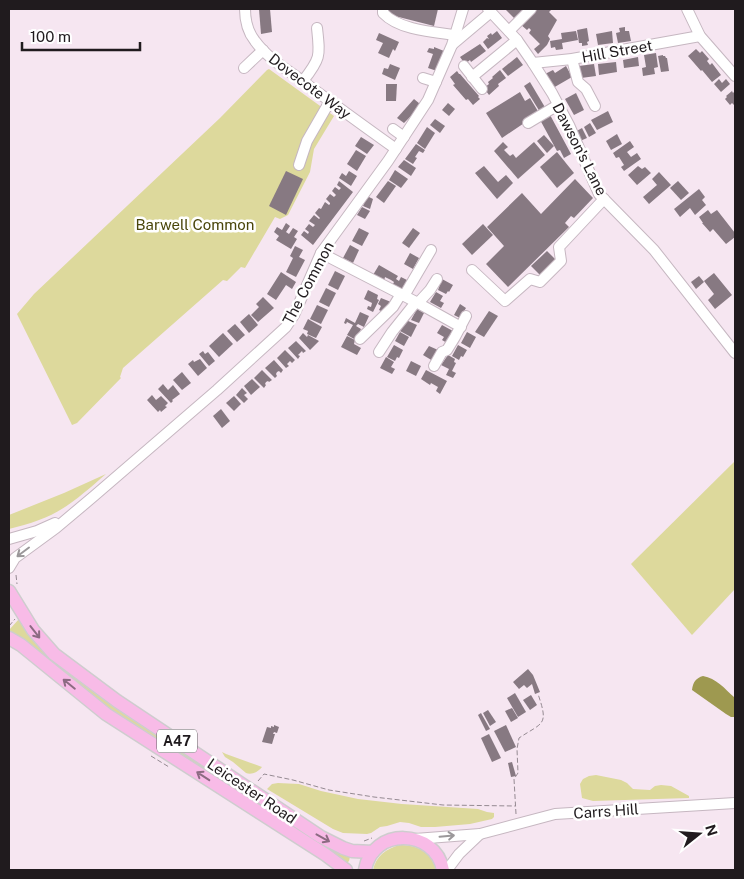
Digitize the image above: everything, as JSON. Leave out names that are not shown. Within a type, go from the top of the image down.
[{"type":"main road","name":"Leicester Road","points":[[13,589],[22,612],[33,630],[54,654],[117,701],[321,837],[352,851],[373,852]]},
{"type":"main road","name":"Leicester Road","points":[[9,638],[106,714],[326,855],[346,870]]},
{"type":"main road","points":[[365,870],[373,852],[381,844],[403,837],[415,839],[426,844],[436,852],[443,870]]},
{"type":"street","name":"Dovecote Way","points":[[245,9],[246,24],[249,32],[263,50],[276,62],[396,149]]},
{"type":"street","points":[[383,9],[383,13],[387,17],[402,25],[454,40],[490,10]]},
{"type":"street","name":"The Common","points":[[12,570],[15,558],[56,528],[94,496],[286,328],[294,315],[321,253],[396,149],[428,100],[454,40],[461,9]]},
{"type":"street","points":[[509,32],[531,9]]},
{"type":"street","points":[[687,9],[700,36],[735,76]]},
{"type":"street","name":"Dawson's Lane","points":[[490,10],[517,40],[558,105],[569,125],[599,194],[654,250],[735,353]]},
{"type":"street","points":[[303,81],[319,56],[316,28]]},
{"type":"street","name":"Hill Street","points":[[533,63],[572,59],[700,36]]},
{"type":"street","points":[[472,77],[517,40]]},
{"type":"street","points":[[244,68],[263,50]]},
{"type":"street","points":[[572,59],[578,82],[586,89],[595,106]]},
{"type":"street","points":[[464,66],[482,89]]},
{"type":"street","points":[[423,78],[436,82]]},
{"type":"street","points":[[299,165],[307,141],[330,102]]},
{"type":"street","points":[[528,123],[558,105]]},
{"type":"street","points":[[393,129],[404,137]]},
{"type":"street","points":[[472,270],[505,301],[530,279],[540,282],[561,261],[559,247],[604,199]]},
{"type":"street","points":[[360,339],[402,295],[431,250]]},
{"type":"street","points":[[321,253],[417,302],[460,327]]},
{"type":"street","points":[[379,352],[392,332],[417,302],[430,290],[437,279]]},
{"type":"street","points":[[434,366],[442,352],[447,350],[466,316]]},
{"type":"street","name":"The Common","points":[[9,539],[37,531],[67,518]]},
{"type":"street","name":"Carrs Hill","points":[[415,839],[480,834],[555,814],[735,803]]},
{"type":"street","name":"Carrs Hill","points":[[448,870],[459,854],[480,834]]},
{"type":"path","points":[[12,570],[13,589]]},
{"type":"path","points":[[9,626],[22,612]]},
{"type":"path","points":[[518,823],[514,779],[518,773],[517,749],[519,738],[539,726],[543,721],[543,710],[538,694]]},
{"type":"path","points":[[255,786],[264,774],[329,790],[374,798],[443,806],[515,806]]},
{"type":"path","points":[[358,841],[377,837]]},
{"type":"green space","name":"Barwell Common","points":[[269,69],[334,116],[314,149],[310,172],[288,215],[280,219],[275,217],[245,268],[241,267],[227,281],[223,280],[123,368],[121,378],[77,423],[72,425],[17,314],[34,294],[220,118]]},
{"type":"green space","points":[[735,461],[735,589],[692,635],[631,564]]},
{"type":"green space","points":[[106,474],[57,512],[9,529],[9,515]]},
{"type":"green space","points":[[19,619],[33,639],[78,680],[127,716],[338,852],[350,857],[349,861],[346,864],[98,702],[9,630]]},
{"type":"green space","points":[[222,752],[262,767],[255,773],[246,773],[225,757]]},
{"type":"green space","points":[[596,775],[621,780],[633,789],[650,790],[655,786],[671,786],[689,796],[689,798],[593,801],[582,798],[580,784],[583,779]]},
{"type":"green space","points":[[272,784],[299,784],[358,799],[478,809],[494,813],[494,817],[470,824],[435,827],[421,827],[400,822],[380,827],[367,834],[343,833],[333,829],[267,789]]},
{"type":"green space","points":[[399,845],[412,846],[422,850],[431,858],[436,870],[373,870],[376,861],[382,854]]},
{"type":"shaded area","points":[[703,676],[716,681],[734,697],[735,717],[726,714],[692,690],[695,681]]},
{"type":"building","points":[[259,9],[270,9],[272,32],[261,34]]},
{"type":"building","points":[[388,9],[438,9],[434,26],[387,14]]},
{"type":"building","points":[[505,9],[527,9],[516,20]]},
{"type":"building","points":[[534,9],[552,9],[549,12],[557,20],[548,36],[550,39],[547,45],[538,54],[534,49],[540,44],[529,33],[531,30],[529,28],[527,30],[520,24]]},
{"type":"building","points":[[625,27],[625,31],[629,31],[631,41],[618,43],[616,33],[620,32],[619,28]]},
{"type":"building","points":[[587,28],[588,45],[582,46],[582,43],[579,43],[577,30]]},
{"type":"building","points":[[497,31],[502,38],[488,49],[483,42],[487,38],[489,39],[487,36]]},
{"type":"building","points":[[576,31],[578,40],[562,43],[563,49],[556,50],[555,47],[551,48],[550,41],[562,39],[561,33]]},
{"type":"building","points":[[612,31],[613,43],[598,45],[596,34]]},
{"type":"building","points":[[379,33],[399,42],[389,58],[378,53],[383,43],[376,40]]},
{"type":"building","points":[[480,44],[486,51],[465,64],[460,57]]},
{"type":"building","points":[[434,47],[444,51],[437,71],[428,68],[433,54],[427,52],[429,48],[434,49]]},
{"type":"building","points":[[696,49],[700,53],[702,51],[709,59],[707,61],[710,65],[712,63],[721,75],[712,82],[688,56]]},
{"type":"building","points":[[656,53],[658,67],[654,68],[655,74],[643,76],[642,68],[646,67],[644,55]]},
{"type":"building","points":[[663,55],[667,58],[669,71],[661,72],[658,56]]},
{"type":"building","points":[[517,57],[523,65],[508,76],[502,69]]},
{"type":"building","points":[[638,57],[639,66],[624,68],[623,60]]},
{"type":"building","points":[[616,62],[617,72],[599,75],[598,64]]},
{"type":"building","points":[[390,64],[400,68],[395,80],[382,74],[384,68],[388,69]]},
{"type":"building","points":[[594,64],[596,76],[581,78],[579,66]]},
{"type":"building","points":[[566,66],[572,77],[553,88],[545,74],[553,70],[555,73]]},
{"type":"building","points":[[500,70],[506,78],[489,95],[484,88]]},
{"type":"building","points":[[457,71],[479,96],[480,99],[473,105],[453,85],[455,84],[450,77]]},
{"type":"building","points":[[719,79],[722,83],[726,79],[730,84],[721,92],[714,84]]},
{"type":"building","points":[[530,82],[546,109],[540,112],[524,86]]},
{"type":"building","points":[[386,84],[397,84],[396,101],[386,101]]},
{"type":"building","points":[[732,91],[733,93],[735,91],[735,103],[730,105],[725,99]]},
{"type":"building","points":[[520,92],[525,101],[530,98],[539,113],[502,138],[486,113]]},
{"type":"building","points":[[576,93],[584,110],[574,115],[565,99]]},
{"type":"building","points":[[414,99],[420,104],[404,123],[397,118]]},
{"type":"building","points":[[448,103],[455,109],[449,116],[442,110]]},
{"type":"building","points":[[608,111],[613,122],[597,130],[591,120]]},
{"type":"building","points":[[549,113],[571,154],[564,158],[560,150],[557,151],[539,118]]},
{"type":"building","points":[[435,119],[445,126],[440,133],[430,125]]},
{"type":"building","points":[[590,123],[596,133],[589,137],[584,127]]},
{"type":"building","points":[[427,127],[435,133],[425,149],[417,143]]},
{"type":"building","points":[[582,128],[587,138],[580,141],[575,132]]},
{"type":"building","points":[[617,134],[622,144],[611,150],[606,141]]},
{"type":"building","points":[[544,135],[554,146],[547,153],[537,141]]},
{"type":"building","points":[[361,137],[374,145],[367,154],[355,146]]},
{"type":"building","points":[[630,141],[634,147],[627,152],[631,157],[637,153],[641,159],[624,171],[621,167],[624,165],[619,157],[616,158],[613,153]]},
{"type":"building","points":[[503,142],[508,147],[504,150],[510,156],[513,154],[516,158],[534,142],[545,155],[518,179],[494,151]]},
{"type":"building","points":[[416,144],[425,150],[423,153],[419,151],[413,164],[405,159]]},
{"type":"building","points":[[356,150],[366,156],[357,171],[347,164]]},
{"type":"building","points":[[557,152],[574,173],[557,188],[540,167]]},
{"type":"building","points":[[404,160],[416,168],[411,176],[398,167]]},
{"type":"building","points":[[484,166],[498,182],[506,175],[513,183],[497,199],[475,173]]},
{"type":"building","points":[[638,166],[642,169],[645,167],[651,173],[637,185],[628,175]]},
{"type":"building","points":[[395,170],[408,179],[401,188],[389,180]]},
{"type":"building","points":[[286,171],[303,179],[286,215],[269,206]]},
{"type":"building","points":[[349,171],[357,176],[351,186],[339,178],[342,173],[346,176]]},
{"type":"building","points":[[659,172],[671,185],[649,204],[643,197],[657,185],[652,179]]},
{"type":"building","points":[[575,179],[593,198],[574,218],[571,216],[565,223],[569,227],[508,287],[486,264],[504,246],[487,227],[522,193],[541,214]]},
{"type":"building","points":[[339,181],[353,192],[313,245],[301,235],[304,231],[308,234],[309,232],[305,229],[309,224],[313,227],[315,225],[309,221],[314,215],[320,218],[315,213],[319,208],[321,209],[325,202],[330,204],[326,199],[330,194],[334,197],[336,195],[332,191],[335,187],[339,190],[341,188],[337,185]]},
{"type":"building","points":[[388,181],[396,186],[384,203],[376,197]]},
{"type":"building","points":[[678,181],[689,193],[681,200],[670,188]]},
{"type":"building","points":[[699,189],[705,197],[702,200],[706,205],[695,215],[690,208],[680,217],[674,209]]},
{"type":"building","points":[[367,196],[373,199],[370,209],[363,206]]},
{"type":"building","points":[[362,207],[370,211],[365,219],[357,215]]},
{"type":"building","points":[[708,210],[711,214],[717,210],[735,233],[735,237],[726,244],[713,229],[710,232],[702,223],[699,217]]},
{"type":"building","points":[[286,223],[290,226],[286,232],[289,234],[293,228],[298,231],[294,237],[297,239],[291,249],[276,240],[279,236],[274,232],[277,227],[282,230]]},
{"type":"building","points":[[483,224],[493,235],[472,255],[462,244]]},
{"type":"building","points":[[359,228],[369,233],[362,246],[352,241]]},
{"type":"building","points":[[413,228],[420,233],[409,248],[402,243]]},
{"type":"building","points":[[350,245],[359,250],[353,263],[343,258]]},
{"type":"building","points":[[295,246],[303,250],[299,257],[305,260],[296,277],[286,272],[293,258],[290,256]]},
{"type":"building","points":[[547,251],[558,262],[542,277],[531,266]]},
{"type":"building","points":[[410,253],[419,258],[413,269],[404,264]]},
{"type":"building","points":[[379,265],[398,276],[396,279],[399,281],[401,277],[407,280],[401,291],[392,286],[394,282],[391,280],[385,277],[384,281],[373,275]]},
{"type":"building","points":[[335,271],[345,276],[338,290],[328,285]]},
{"type":"building","points":[[281,272],[296,282],[292,289],[286,285],[276,300],[267,294]]},
{"type":"building","points":[[714,273],[732,295],[715,309],[708,300],[714,294],[704,281]]},
{"type":"building","points":[[699,276],[704,282],[696,289],[691,282]]},
{"type":"building","points":[[442,279],[453,285],[446,294],[438,290]]},
{"type":"building","points":[[326,288],[336,293],[329,307],[319,302]]},
{"type":"building","points":[[368,290],[378,295],[377,299],[379,300],[373,312],[367,309],[368,306],[371,307],[372,303],[364,299]]},
{"type":"building","points":[[436,292],[443,296],[440,301],[444,303],[441,308],[430,302]]},
{"type":"building","points":[[263,297],[274,308],[258,322],[251,315],[259,307],[256,304]]},
{"type":"building","points":[[381,298],[391,302],[385,313],[379,310],[381,306],[378,304]]},
{"type":"building","points":[[460,304],[466,308],[460,318],[454,315]]},
{"type":"building","points":[[317,305],[328,310],[321,324],[310,319]]},
{"type":"building","points":[[417,309],[424,313],[419,323],[411,320]]},
{"type":"building","points":[[489,311],[498,316],[484,337],[475,332]]},
{"type":"building","points":[[360,312],[369,316],[364,327],[358,324],[356,326],[361,329],[356,340],[347,335],[353,325],[347,322],[346,324],[344,323],[346,318],[355,323]]},
{"type":"building","points":[[249,314],[258,325],[249,333],[240,322]]},
{"type":"building","points":[[308,319],[322,327],[316,338],[307,334],[308,331],[303,329]]},
{"type":"building","points":[[406,320],[417,325],[411,337],[400,331]]},
{"type":"building","points":[[235,324],[245,335],[237,342],[227,331]]},
{"type":"building","points":[[442,325],[453,331],[447,343],[442,340],[444,337],[437,333]]},
{"type":"building","points":[[400,332],[409,337],[404,346],[395,341]]},
{"type":"building","points":[[467,332],[476,337],[470,348],[461,343]]},
{"type":"building","points":[[223,333],[233,344],[219,357],[209,346]]},
{"type":"building","points":[[303,333],[307,337],[308,335],[319,341],[310,350],[299,338]]},
{"type":"building","points":[[347,336],[355,340],[354,344],[361,348],[357,355],[341,347]]},
{"type":"building","points":[[296,341],[306,351],[303,353],[302,351],[298,355],[300,356],[298,359],[288,348]]},
{"type":"building","points":[[394,345],[403,350],[395,361],[387,357]]},
{"type":"building","points":[[458,345],[467,350],[459,360],[452,356]]},
{"type":"building","points":[[429,346],[438,350],[433,361],[423,355]]},
{"type":"building","points":[[285,350],[295,360],[292,363],[290,361],[287,364],[289,366],[286,368],[277,358]]},
{"type":"building","points":[[203,351],[205,354],[208,352],[215,361],[209,366],[199,354]]},
{"type":"building","points":[[448,355],[455,359],[454,362],[456,363],[452,371],[456,373],[453,378],[446,375],[449,369],[441,365]]},
{"type":"building","points":[[386,357],[394,362],[391,367],[395,369],[392,374],[380,368]]},
{"type":"building","points":[[200,359],[207,368],[198,376],[188,364],[193,360],[194,362]]},
{"type":"building","points":[[274,360],[283,370],[281,373],[277,372],[275,378],[265,368]]},
{"type":"building","points":[[411,361],[421,366],[416,376],[406,371]]},
{"type":"building","points":[[262,370],[272,380],[266,382],[264,388],[254,378]]},
{"type":"building","points":[[426,370],[447,381],[440,394],[436,391],[438,387],[431,383],[430,385],[421,379]]},
{"type":"building","points":[[182,372],[191,383],[182,390],[173,380]]},
{"type":"building","points":[[252,379],[260,387],[251,395],[244,386]]},
{"type":"building","points":[[163,384],[168,390],[173,385],[180,394],[171,403],[158,389]]},
{"type":"building","points":[[242,388],[247,393],[244,395],[248,399],[244,403],[236,395]]},
{"type":"building","points":[[152,395],[156,400],[161,396],[168,403],[165,406],[167,407],[161,412],[160,410],[158,412],[147,400]]},
{"type":"building","points":[[234,396],[241,404],[234,411],[226,403]]},
{"type":"building","points":[[221,409],[230,421],[222,428],[213,416]]},
{"type":"building","points":[[528,669],[533,675],[540,692],[535,694],[532,684],[527,688],[524,685],[519,689],[513,682]]},
{"type":"building","points":[[515,693],[526,712],[518,717],[507,698]]},
{"type":"building","points":[[531,695],[537,705],[530,710],[523,700]]},
{"type":"building","points":[[512,708],[518,718],[511,722],[505,711]]},
{"type":"building","points":[[488,710],[496,722],[490,726],[483,713]]},
{"type":"building","points":[[481,713],[490,729],[486,731],[478,715]]},
{"type":"building","points":[[274,725],[279,727],[277,733],[274,732],[273,734],[275,734],[272,744],[262,742],[267,727],[271,728]]},
{"type":"building","points":[[506,725],[516,747],[505,752],[494,731]]},
{"type":"building","points":[[489,734],[501,758],[492,762],[481,738]]},
{"type":"building","points":[[512,762],[516,776],[511,777],[508,763]]}]
